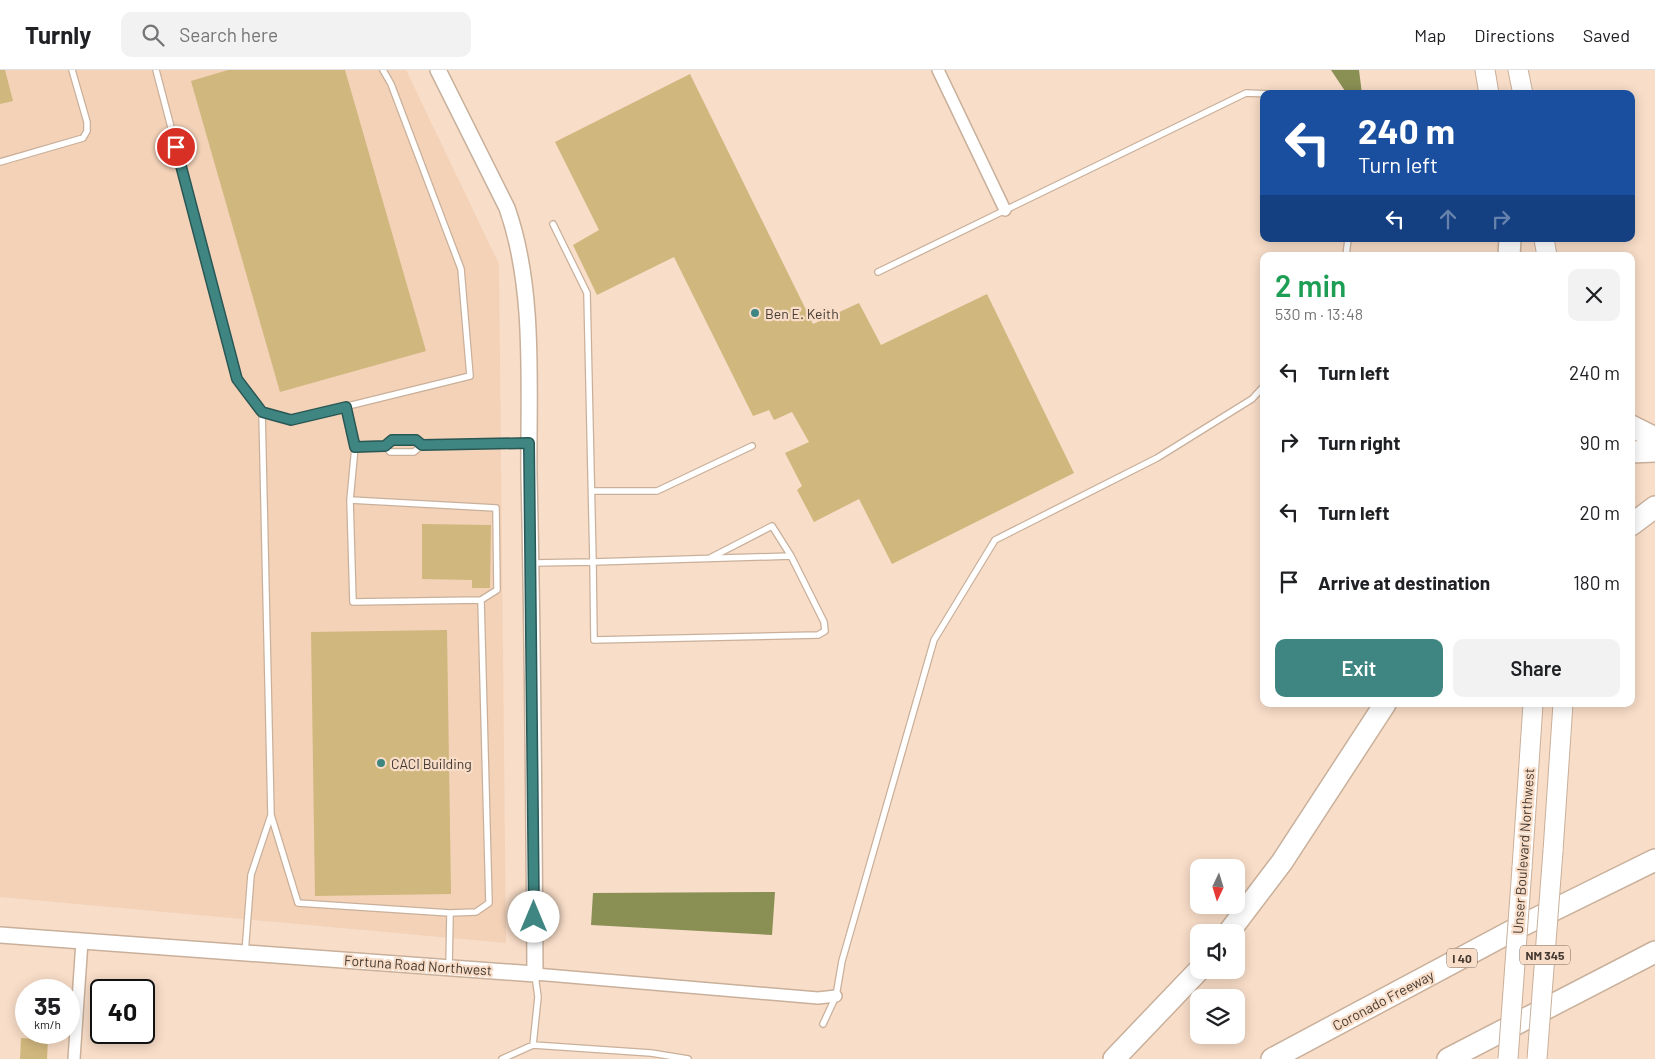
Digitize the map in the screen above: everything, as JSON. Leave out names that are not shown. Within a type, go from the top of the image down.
[{"type":"highway","points":[[1635,428],[1655,438]]},
{"type":"highway","points":[[1635,452],[1655,451]]},
{"type":"highway","points":[[1635,522],[1655,507]]},
{"type":"highway","points":[[1235,924],[1282,862],[1383,707]]},
{"type":"highway","name":"Coronado Freeway","points":[[1272,1059],[1523,925],[1655,860]]},
{"type":"highway","points":[[1448,1059],[1655,952]]},
{"type":"highway","points":[[1114,1059],[1190,979]]},
{"type":"main road","points":[[1485,70],[1488,90]]},
{"type":"main road","points":[[1518,70],[1522,90]]},
{"type":"main road","name":"Unser Boulevard Northwest","points":[[1508,1059],[1534,707]]},
{"type":"main road","name":"NM 345","points":[[1537,1059],[1563,707]]},
{"type":"street","points":[[438,70],[507,208],[515,232],[524,278],[531,563],[535,974]]},
{"type":"street","points":[[938,70],[1005,210]]},
{"type":"street","name":"Fortuna Road Northwest","points":[[0,935],[535,974],[818,998],[836,996]]},
{"type":"street","points":[[74,1059],[82,941]]},
{"type":"lane","points":[[0,162],[83,138],[87,131],[87,122],[72,70]]},
{"type":"lane","points":[[156,70],[237,379],[262,412],[271,815],[298,903],[450,913],[476,912],[489,903],[481,600]]},
{"type":"lane","points":[[262,412],[291,420],[470,376],[461,269],[391,84],[383,70]]},
{"type":"lane","points":[[878,272],[1246,93],[1260,94]]},
{"type":"lane","points":[[553,224],[587,293],[593,491],[594,640],[818,635],[825,631],[824,622],[791,556],[772,526],[709,559]]},
{"type":"lane","points":[[823,1024],[836,996],[842,961],[934,640],[995,540],[1157,458],[1252,399],[1260,390]]},
{"type":"lane","points":[[346,407],[355,447],[350,500],[353,602],[481,600],[498,590],[496,508],[350,500]]},
{"type":"lane","points":[[355,447],[385,446],[392,440],[416,440],[422,445]]},
{"type":"lane","points":[[385,446],[390,452],[414,452],[422,445],[529,443]]},
{"type":"lane","points":[[593,491],[657,491],[752,446]]},
{"type":"lane","points":[[531,563],[791,556]]},
{"type":"lane","points":[[245,953],[251,875],[271,815]]},
{"type":"lane","points":[[449,968],[450,913]]},
{"type":"lane","points":[[533,1044],[538,997],[535,974]]},
{"type":"lane","points":[[502,1059],[533,1044],[651,1053],[688,1059]]},
{"type":"shaded area","points":[[0,70],[406,70],[499,264],[506,943],[0,897]]},
{"type":"shaded area","points":[[1331,70],[1359,70],[1362,90],[1344,90]]},
{"type":"shaded area","points":[[775,892],[772,935],[591,925],[593,893]]},
{"type":"building","points":[[0,70],[5,70],[13,101],[0,104]]},
{"type":"building","points":[[228,70],[345,70],[426,351],[280,392],[191,81]]},
{"type":"building","name":"Ben E. Keith","points":[[690,74],[813,324],[859,303],[881,345],[987,294],[1074,473],[892,564],[859,499],[814,522],[797,490],[802,486],[785,453],[809,442],[792,412],[774,420],[769,410],[753,416],[674,257],[597,295],[573,245],[599,230],[555,142]]},
{"type":"building","points":[[422,524],[491,525],[490,588],[472,588],[472,580],[422,579]]},
{"type":"building","name":"CACI Building","points":[[447,630],[451,894],[315,896],[311,632]]},
{"type":"building","points":[[21,1044],[48,1044],[47,1059],[20,1059]]},
{"type":"place","name":"Ben E. Keith","points":[[755,313]]},
{"type":"place","name":"CACI Building","points":[[381,763]]},
{"type":"route","points":[[176,147],[237,379],[262,412],[291,420],[346,407],[355,447],[385,446],[392,440],[416,440],[422,445],[529,443],[534,917]]}]
